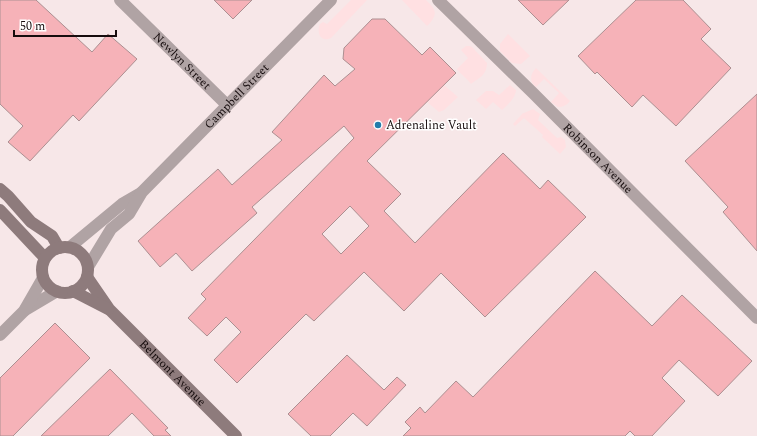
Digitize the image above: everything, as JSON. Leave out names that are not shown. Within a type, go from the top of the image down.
[{"type":"main road","points":[[0,190],[8,196],[31,222],[52,236],[64,247],[76,250],[82,254],[86,260],[87,272],[84,283],[73,291],[68,292],[57,291],[46,284],[42,271],[45,258],[53,250],[64,247]]},
{"type":"main road","points":[[0,210],[45,258]]},
{"type":"main road","name":"Belmont Avenue","points":[[87,272],[109,309],[236,436]]},
{"type":"main road","name":"Belmont Avenue","points":[[73,291],[109,309]]},
{"type":"street","name":"Newlyn Street","points":[[120,0],[227,105]]},
{"type":"street","name":"Campbell Street","points":[[87,272],[111,229],[129,214],[142,192],[331,0]]},
{"type":"street","name":"Robinson Avenue","points":[[438,0],[528,88],[757,318]]},
{"type":"street","name":"Campbell Street","points":[[64,247],[122,204],[142,192]]},
{"type":"street","points":[[24,311],[43,278]]},
{"type":"street","points":[[0,335],[24,311],[57,291]]},
{"type":"shaded area","points":[[0,0],[757,0],[757,436],[0,436]]},
{"type":"shaded area","points":[[351,0],[367,0],[331,38],[322,38],[319,34],[320,24],[323,22],[327,24]]},
{"type":"shaded area","points":[[402,0],[426,0],[434,10],[435,13],[433,19],[427,26]]},
{"type":"shaded area","points":[[508,34],[530,56],[521,64],[512,63],[500,51],[500,44]]},
{"type":"shaded area","points":[[466,46],[472,47],[487,63],[484,73],[471,84],[457,69],[468,58],[461,50]]},
{"type":"shaded area","points":[[536,68],[570,101],[568,104],[558,107],[551,102],[559,93],[544,79],[536,87],[532,83],[532,73]]},
{"type":"shaded area","points":[[444,85],[458,97],[444,110],[439,112],[427,102]]},
{"type":"shaded area","points":[[510,85],[516,90],[511,101],[502,110],[493,102],[486,109],[476,100],[486,91],[493,91],[499,95]]},
{"type":"shaded area","points":[[533,109],[540,114],[538,120],[557,138],[561,137],[565,140],[566,147],[560,154],[542,137],[543,135],[524,118],[515,126],[513,124],[523,113]]},
{"type":"building","points":[[0,0],[36,0],[92,52],[108,34],[137,59],[79,121],[73,115],[30,161],[8,142],[23,126],[0,104]]},
{"type":"building","points":[[214,0],[252,0],[233,19]]},
{"type":"building","points":[[518,0],[569,0],[543,25]]},
{"type":"building","points":[[636,0],[683,0],[711,29],[701,39],[731,68],[676,126],[643,95],[632,107],[597,72],[595,74],[578,56]]},
{"type":"building","points":[[372,19],[385,19],[422,55],[430,47],[456,73],[367,161],[401,194],[384,211],[415,243],[503,153],[540,189],[548,180],[586,217],[485,317],[441,273],[404,311],[364,272],[314,321],[306,314],[237,383],[214,360],[241,332],[226,317],[207,336],[188,318],[206,299],[201,294],[354,138],[344,126],[252,207],[257,213],[192,271],[176,253],[160,267],[138,241],[218,169],[232,185],[282,140],[272,132],[324,75],[335,86],[355,69],[343,59],[344,48]],"holes":[[[350,206],[369,226],[341,254],[322,234]]]},
{"type":"building","points":[[757,94],[757,251],[723,212],[728,207],[685,161]]},
{"type":"building","points":[[595,271],[652,326],[682,295],[752,361],[718,396],[679,360],[662,378],[685,401],[652,436],[635,436],[630,431],[625,436],[403,436],[411,428],[405,422],[420,407],[425,413],[456,381],[473,397]]},
{"type":"building","points":[[55,323],[90,358],[13,436],[0,436],[0,378]]},
{"type":"building","points":[[347,355],[384,390],[397,377],[406,385],[367,426],[353,413],[330,436],[311,436],[288,414]]},
{"type":"building","points":[[110,369],[168,428],[165,430],[171,436],[154,436],[132,413],[108,436],[41,436]]},
{"type":"place","name":"Adrenaline Vault","points":[[378,125]]}]
